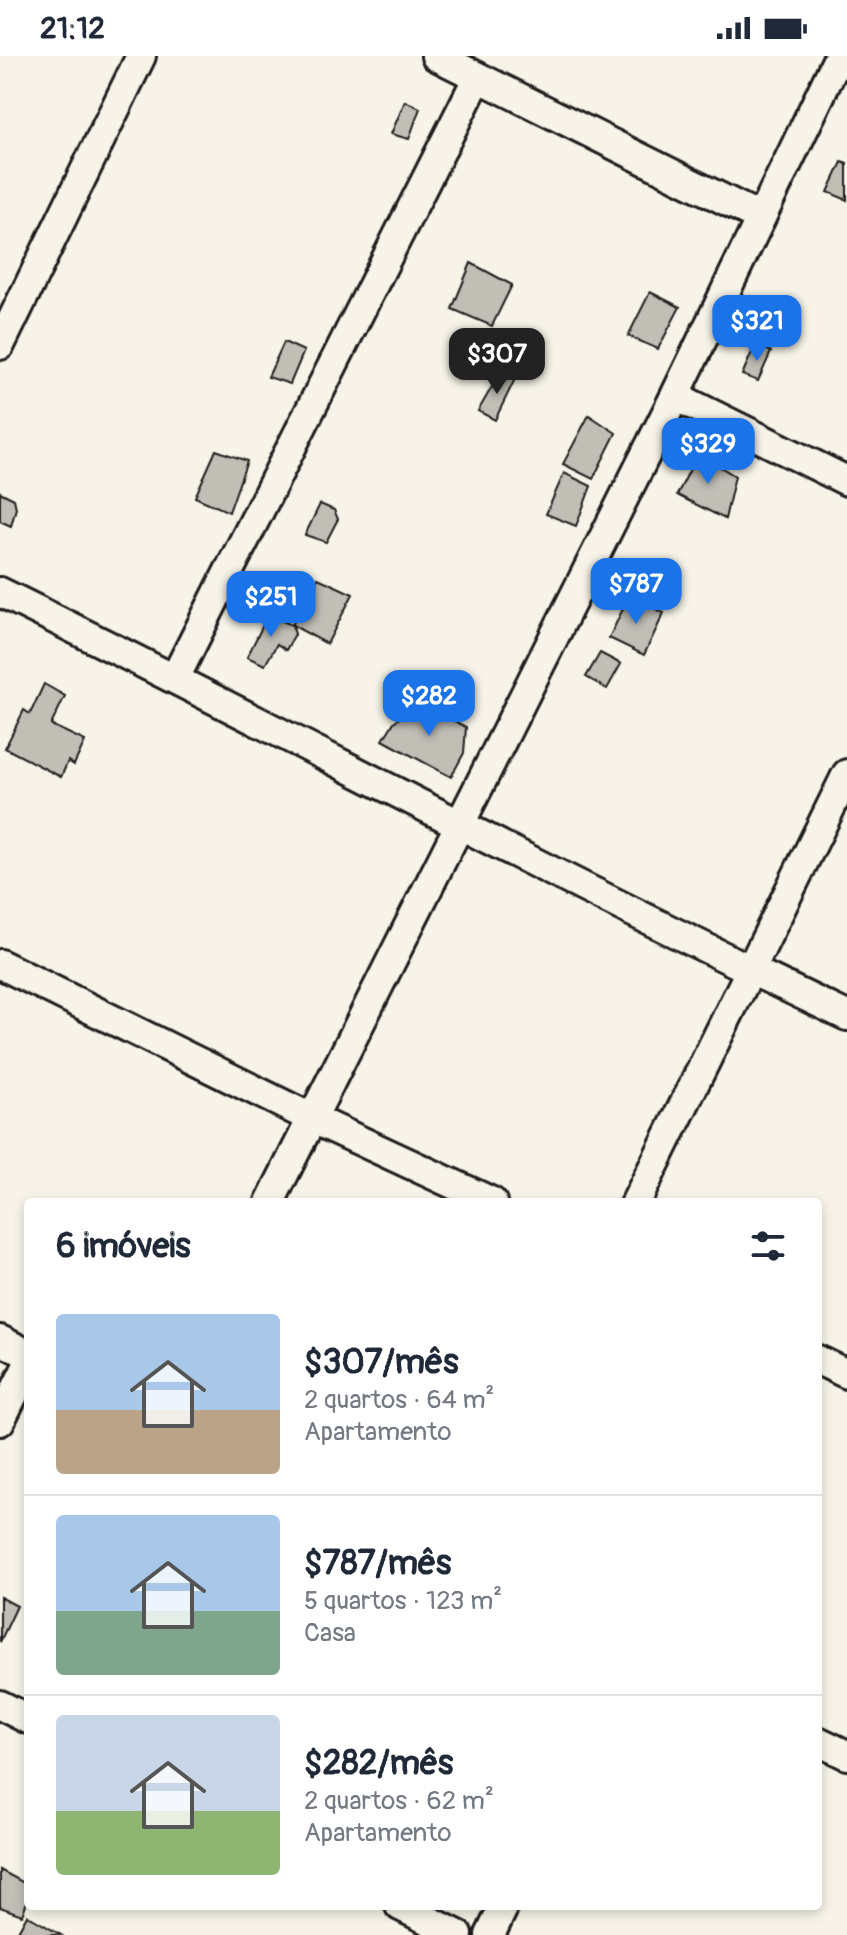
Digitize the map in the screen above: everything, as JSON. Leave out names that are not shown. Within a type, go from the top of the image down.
[{"type":"street","points":[[0,345],[141,56]]},
{"type":"street","points":[[436,56],[759,217]]},
{"type":"street","points":[[272,1198],[675,396],[839,56]]},
{"type":"street","points":[[175,678],[478,77]]},
{"type":"street","points":[[675,396],[847,481]]},
{"type":"street","points":[[0,592],[175,678],[459,827],[847,1016]]},
{"type":"street","points":[[638,1198],[847,774]]},
{"type":"street","points":[[0,964],[311,1118],[483,1198]]},
{"type":"street","points":[[0,1340],[24,1352]]},
{"type":"street","points":[[822,1362],[847,1374]]},
{"type":"street","points":[[0,1421],[24,1373]]},
{"type":"street","points":[[0,1705],[24,1717]]},
{"type":"street","points":[[822,1743],[847,1755]]},
{"type":"street","points":[[408,1910],[458,1935]]},
{"type":"street","points":[[490,1935],[502,1910]]},
{"type":"building","points":[[405,101],[420,108],[409,139],[391,134]]},
{"type":"building","points":[[842,162],[847,164],[847,200],[828,192]]},
{"type":"building","points":[[471,263],[512,285],[492,326],[452,309]]},
{"type":"building","points":[[650,292],[680,307],[658,349],[628,336]]},
{"type":"building","points":[[284,342],[304,351],[290,384],[268,377]]},
{"type":"building","points":[[756,343],[771,352],[758,381],[742,375]]},
{"type":"building","points":[[500,373],[515,379],[495,420],[478,411]]},
{"type":"building","points":[[589,415],[616,433],[593,479],[563,464]]},
{"type":"building","points":[[216,450],[247,461],[229,512],[195,497]]},
{"type":"building","points":[[698,453],[735,476],[725,519],[677,495]]},
{"type":"building","points":[[564,473],[591,486],[576,526],[546,514]]},
{"type":"building","points":[[0,492],[14,499],[16,508],[11,526],[0,521]]},
{"type":"building","points":[[320,504],[334,510],[338,519],[326,542],[305,535]]},
{"type":"building","points":[[318,578],[353,594],[327,644],[292,625]]},
{"type":"building","points":[[629,596],[664,613],[644,655],[609,638]]},
{"type":"building","points":[[268,615],[292,625],[295,634],[286,650],[277,644],[265,665],[247,657]]},
{"type":"building","points":[[600,653],[621,664],[607,689],[586,677]]},
{"type":"building","points":[[44,684],[65,696],[51,725],[85,741],[74,765],[68,761],[61,777],[5,748],[24,710],[30,714]]},
{"type":"building","points":[[420,703],[466,727],[464,753],[451,777],[383,740],[394,722]]},
{"type":"building","points":[[0,1597],[17,1606],[0,1642]]},
{"type":"building","points":[[0,1870],[24,1883],[24,1910],[22,1915],[0,1907]]},
{"type":"building","points":[[27,1915],[61,1935],[16,1935]]}]
